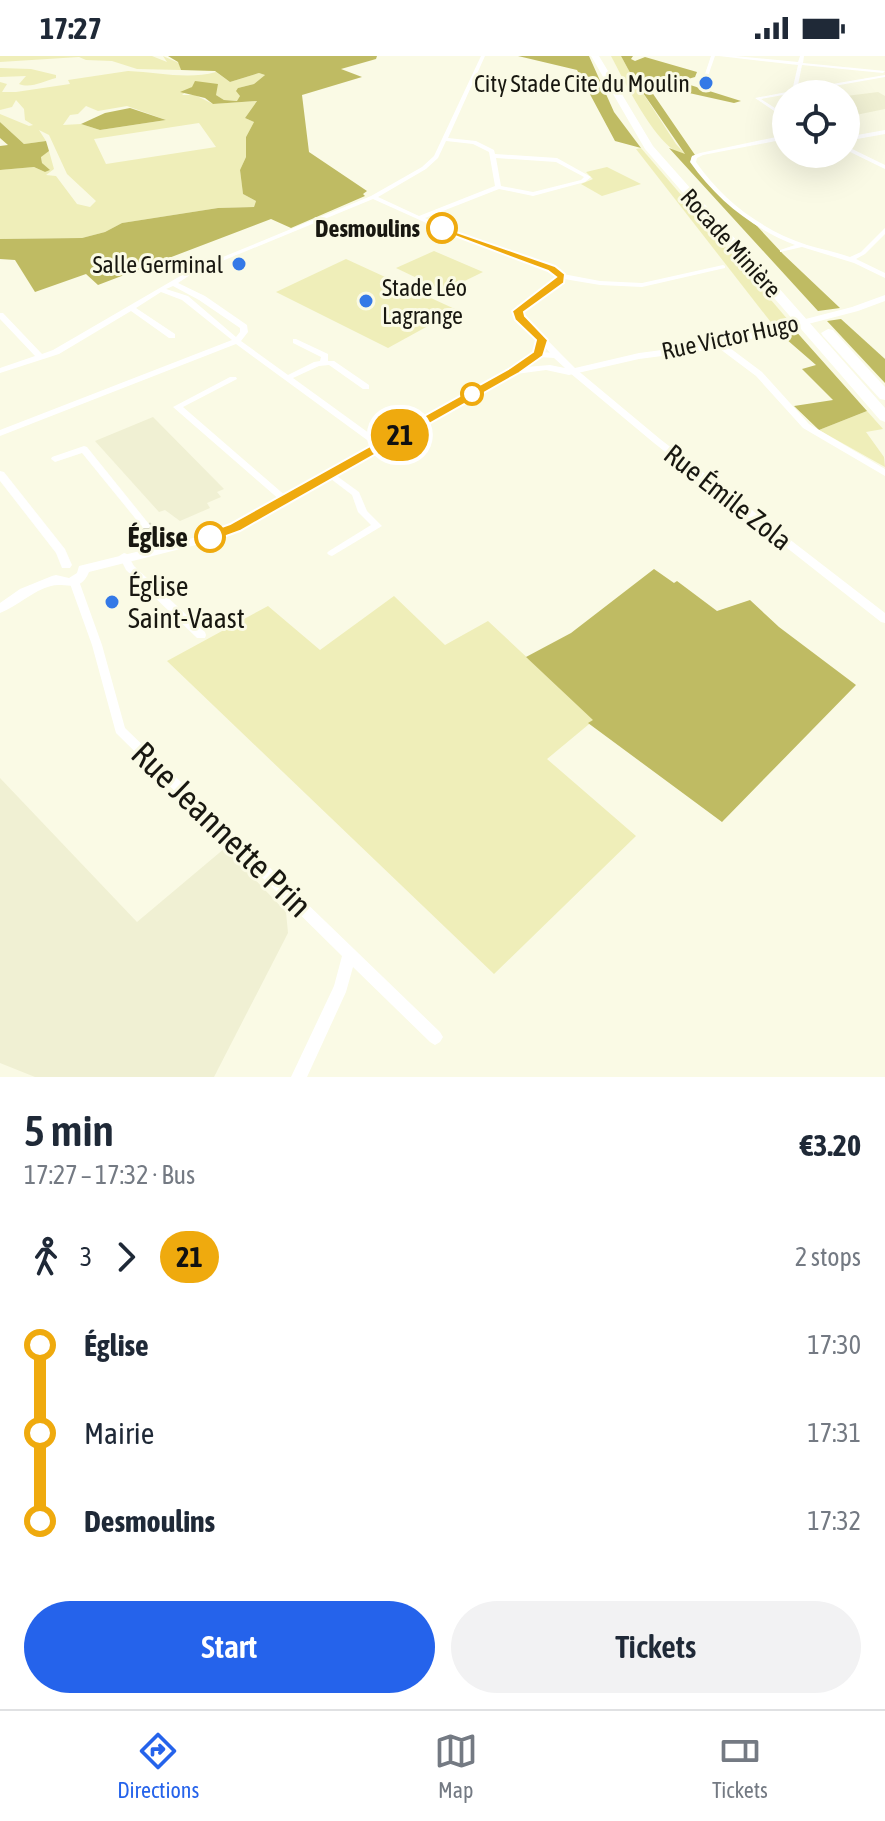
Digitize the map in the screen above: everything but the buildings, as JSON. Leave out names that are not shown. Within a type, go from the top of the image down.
[{"type":"highway","name":"Rocade Minière","points":[[595,56],[649,147],[816,329],[885,396]]},
{"type":"highway","name":"Rocade Minière","points":[[605,56],[653,136],[800,312]]},
{"type":"highway","name":"Rocade Minière","points":[[816,329],[885,417]]},
{"type":"street","points":[[0,371],[56,352],[173,283],[373,197],[430,164],[483,56]]},
{"type":"street","points":[[706,76],[713,56]]},
{"type":"street","points":[[721,56],[885,74]]},
{"type":"street","points":[[797,80],[802,56]]},
{"type":"street","points":[[853,80],[885,74]]},
{"type":"street","points":[[772,96],[756,99],[772,109]]},
{"type":"street","points":[[860,136],[885,132]]},
{"type":"street","points":[[444,139],[479,144],[492,151],[498,187]]},
{"type":"street","points":[[772,140],[702,154],[693,160],[735,208],[768,229],[801,245],[873,268],[885,276]]},
{"type":"street","points":[[860,155],[885,167]]},
{"type":"street","points":[[419,218],[498,187],[533,194],[588,177],[557,160],[494,156]]},
{"type":"street","points":[[373,197],[552,269],[561,276],[600,283],[642,285],[723,267]]},
{"type":"street","points":[[849,260],[863,253],[885,230]]},
{"type":"street","points":[[782,251],[801,245]]},
{"type":"street","points":[[561,276],[561,281],[518,311],[519,317],[573,371]]},
{"type":"street","points":[[0,433],[237,341],[244,327],[202,298],[173,283]]},
{"type":"street","points":[[161,290],[185,298],[237,341],[381,446]]},
{"type":"street","name":"Rue Victor Hugo","points":[[546,368],[573,371],[639,356],[719,344],[855,309],[885,298]]},
{"type":"street","points":[[132,308],[172,336]]},
{"type":"street","points":[[0,315],[40,357]]},
{"type":"street","points":[[542,340],[533,363],[546,368]]},
{"type":"street","points":[[296,341],[325,356],[324,362]]},
{"type":"street","points":[[719,344],[759,374],[806,426],[885,473]]},
{"type":"street","points":[[83,569],[159,544],[220,533],[381,446],[535,356],[559,359]]},
{"type":"street","points":[[514,371],[546,368],[559,359]]},
{"type":"street","points":[[288,378],[324,362],[331,363],[366,387]]},
{"type":"street","name":"Rue Émile Zola","points":[[573,371],[667,449],[885,619]]},
{"type":"street","points":[[233,379],[177,407],[284,499]]},
{"type":"street","points":[[55,459],[84,449],[146,526]]},
{"type":"street","points":[[0,474],[61,552],[66,565]]},
{"type":"street","points":[[330,474],[356,494],[363,512],[377,526],[332,553]]},
{"type":"street","points":[[124,556],[130,568],[201,635]]},
{"type":"street","points":[[56,579],[58,569],[66,565],[79,565],[83,569]]},
{"type":"street","points":[[56,579],[63,583],[74,581],[81,577],[83,569]]},
{"type":"street","points":[[0,609],[24,592],[56,579]]},
{"type":"street","name":"Rue Jeannette Prin","points":[[74,581],[97,645],[120,730],[435,1037]]},
{"type":"street","points":[[299,1077],[341,987],[350,953]]},
{"type":"shaded area","points":[[168,56],[377,56],[376,59],[341,69],[362,77],[302,95],[309,152],[367,191],[363,194],[365,196],[291,228],[271,219],[98,285],[86,274],[35,292],[15,260],[0,259],[0,239],[82,238],[105,232],[122,223],[218,208],[254,207],[256,201],[243,194],[240,170],[246,157],[246,137],[254,122],[245,118],[257,101],[213,104],[205,98],[180,92],[192,87],[195,81],[218,84],[216,95],[224,100],[237,101],[240,96],[236,91],[238,88],[254,84],[265,75],[259,73],[230,82],[215,71],[181,70],[178,62]]},
{"type":"shaded area","points":[[518,56],[589,56],[614,112],[641,148],[615,141],[577,70]]},
{"type":"shaded area","points":[[621,56],[633,56],[631,59],[635,61],[645,57],[697,72],[695,77],[688,79],[687,84],[741,101],[734,103],[653,85],[649,88],[695,155],[691,158],[721,196],[757,226],[840,308],[818,311],[669,148],[685,154],[639,87],[642,83],[634,80]]},
{"type":"shaded area","points":[[878,92],[885,96],[885,109],[860,114],[860,94]]},
{"type":"shaded area","points":[[130,108],[166,120],[100,130],[81,124],[105,113]]},
{"type":"shaded area","points":[[0,122],[24,144],[46,141],[49,151],[41,157],[42,163],[50,170],[45,172],[34,167],[0,170],[0,146],[8,145],[0,138]]},
{"type":"shaded area","points":[[841,319],[885,359],[885,383],[827,321]]},
{"type":"shaded area","points":[[793,328],[867,411],[819,430],[794,406],[833,400],[802,369],[816,365],[778,332]]},
{"type":"shaded area","points":[[153,417],[224,489],[217,492],[221,497],[207,503],[210,508],[180,521],[165,510],[159,512],[95,441]]},
{"type":"shaded area","points":[[654,569],[674,583],[677,581],[717,611],[750,600],[779,627],[856,685],[722,822],[588,723],[593,720],[526,657],[571,633]]},
{"type":"shaded area","points":[[0,778],[137,922],[225,848],[286,912],[288,933],[214,1077],[35,1077],[0,1063]]},
{"type":"green space","points":[[0,56],[152,56],[167,62],[163,56],[179,63],[181,70],[137,69],[112,61],[79,57],[0,62]]},
{"type":"green space","points":[[611,56],[621,56],[634,80],[643,83],[639,87],[686,155],[676,151],[654,129]]},
{"type":"green space","points":[[0,68],[31,69],[56,75],[56,78],[24,85],[19,84],[26,76],[0,77]]},
{"type":"green space","points":[[128,71],[183,75],[216,72],[230,82],[259,73],[265,75],[254,84],[238,88],[238,101],[224,100],[216,95],[216,88],[192,87],[182,95],[195,95],[213,104],[257,101],[245,118],[254,122],[246,137],[246,157],[240,170],[243,194],[256,201],[254,207],[218,208],[122,223],[105,232],[82,238],[0,239],[0,170],[34,167],[45,172],[49,170],[42,163],[41,156],[49,151],[54,169],[46,175],[56,176],[77,204],[90,207],[96,201],[67,174],[49,135],[39,130],[46,141],[24,144],[0,122],[0,114],[33,125],[25,120],[24,109],[16,100],[12,107],[0,110],[0,82],[7,84],[2,92],[16,92],[70,84],[68,80]],"holes":[[[86,106],[98,111],[127,106],[166,120],[100,130],[81,124],[63,125],[70,115],[78,114]],[[199,123],[216,147],[106,164],[94,139]]]},
{"type":"green space","points":[[641,148],[789,321],[773,325],[636,149]]},
{"type":"green space","points":[[607,167],[641,184],[602,196],[581,184],[593,179],[586,172]]},
{"type":"green space","points":[[434,251],[483,272],[444,291],[396,268]]},
{"type":"green space","name":"Stade Léo Lagrange","points":[[346,259],[457,310],[388,348],[276,292]]},
{"type":"green space","points":[[867,411],[883,429],[866,432],[884,457],[885,467],[819,430]]},
{"type":"green space","points":[[394,596],[445,645],[488,621],[594,720],[547,759],[636,836],[494,974],[167,661],[268,606],[320,650]]},
{"type":"tunnel","points":[[146,526],[158,539]]},
{"type":"bus line","name":"21","points":[[210,537],[235,527],[359,458],[514,371],[538,354],[542,340],[519,317],[518,311],[561,281],[561,276],[552,269],[442,228]]},
{"type":"place","name":"City Stade Cite du Moulin","points":[[706,83]]},
{"type":"place","name":"Desmoulins","points":[[442,228]]},
{"type":"place","name":"Salle Germinal","points":[[239,264]]},
{"type":"place","name":"Stade Léo Lagrange","points":[[366,301]]},
{"type":"place","name":"Église","points":[[210,537]]},
{"type":"place","name":"Église Saint-Vaast","points":[[112,602]]}]
